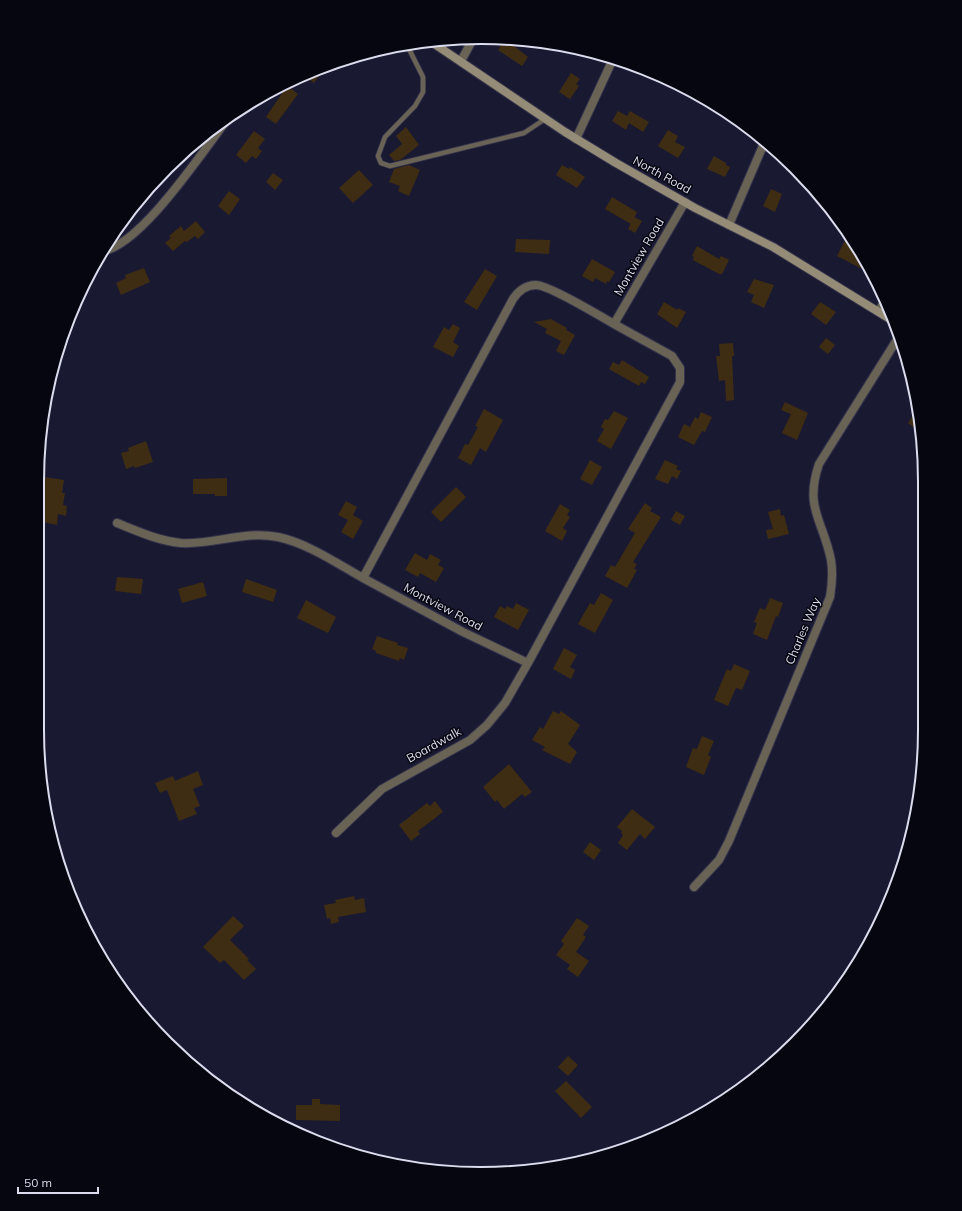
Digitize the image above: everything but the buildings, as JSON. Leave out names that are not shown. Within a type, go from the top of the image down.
[{"type":"main road","name":"North Road","points":[[438,46],[576,139],[685,202],[773,247],[885,315]]},
{"type":"street","points":[[461,61],[470,44]]},
{"type":"street","points":[[576,139],[612,64]]},
{"type":"street","points":[[112,248],[134,233],[159,208],[218,132]]},
{"type":"street","points":[[729,225],[762,146]]},
{"type":"street","name":"Montview Road","points":[[614,324],[685,202]]},
{"type":"street","points":[[363,578],[513,299],[519,292],[530,286],[544,286],[672,356],[680,368],[680,382],[528,663]]},
{"type":"street","points":[[879,311],[882,306]]},
{"type":"street","name":"Charles Way","points":[[694,887],[719,860],[729,841],[830,597],[832,575],[831,558],[812,498],[813,484],[819,464],[895,342]]},
{"type":"street","name":"Montview Road","points":[[117,523],[150,536],[181,543],[254,535],[277,537],[296,542],[463,632],[528,663]]},
{"type":"street","name":"Boardwalk","points":[[336,833],[382,789],[400,777],[470,740],[487,726],[505,703],[528,663]]},
{"type":"lane","points":[[410,50],[423,77],[423,92],[415,106],[385,137],[378,156],[381,163],[390,166],[524,133],[545,119]]}]
